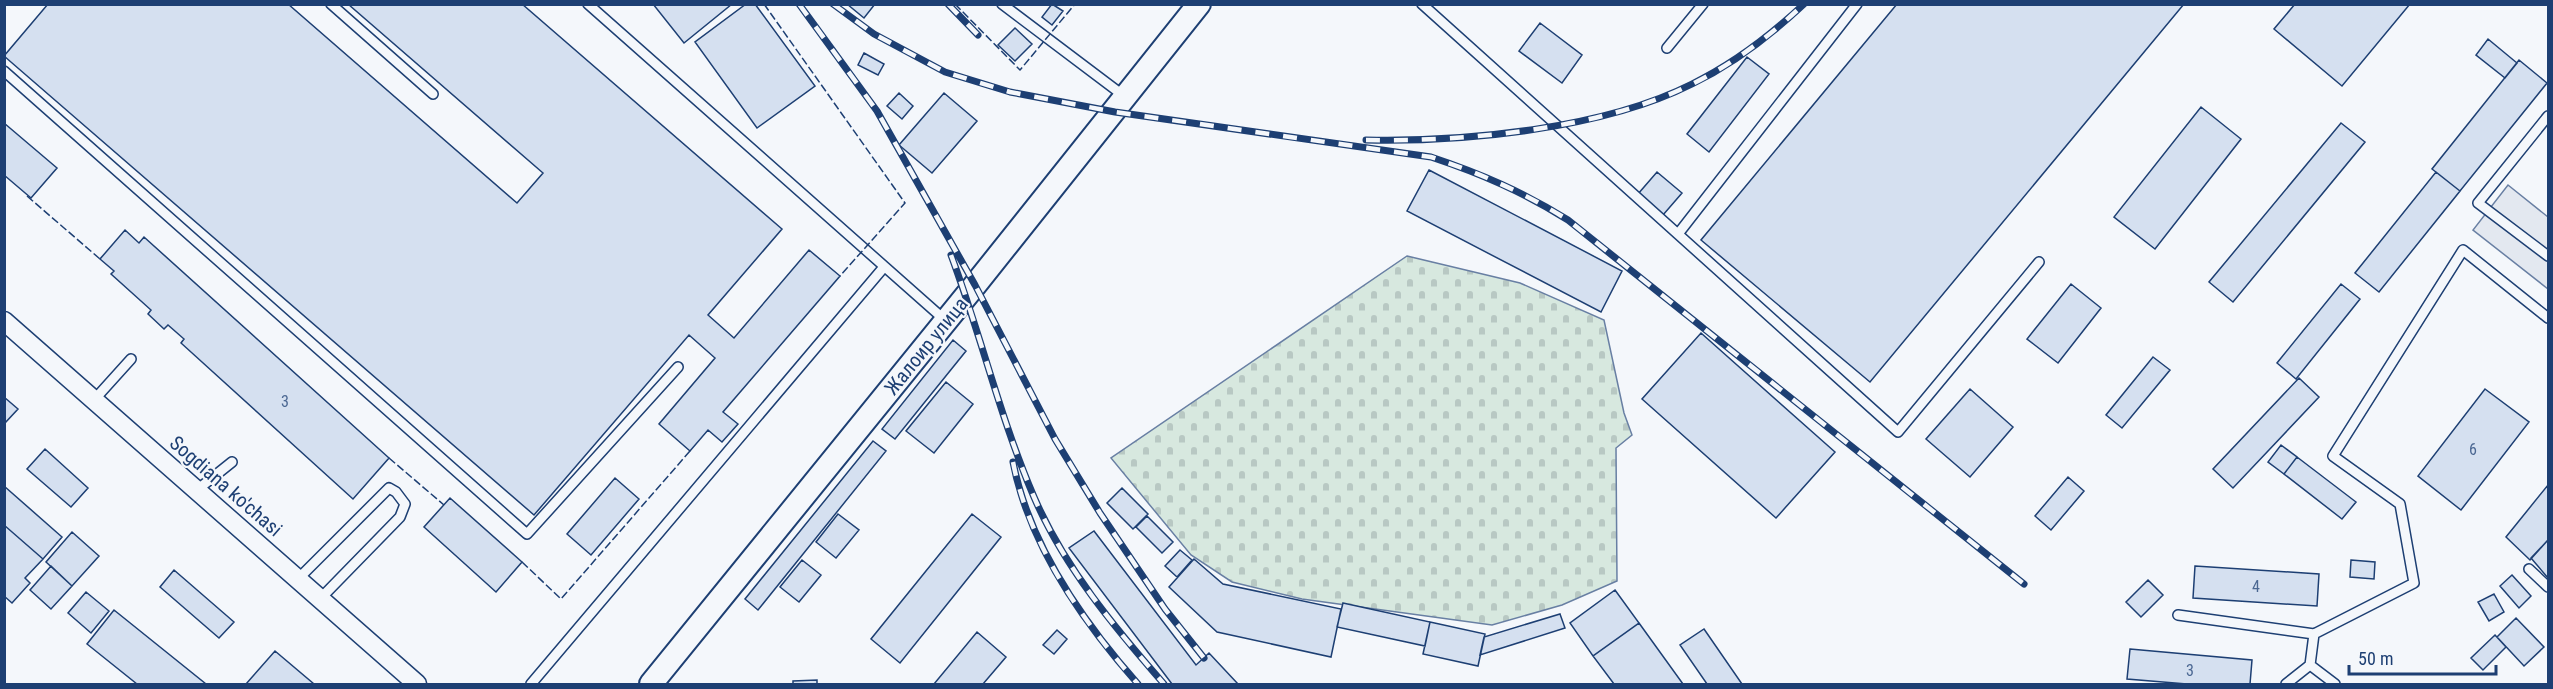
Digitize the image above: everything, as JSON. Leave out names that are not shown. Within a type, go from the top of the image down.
[{"type":"street","name":"Жалоир улица","points":[[651,684],[1126,98],[1199,4]]},
{"type":"street","name":"Sogdiana ko'chasi","points":[[4,321],[417,684]]},
{"type":"lane","points":[[331,4],[433,94]]},
{"type":"lane","points":[[588,4],[946,321]]},
{"type":"lane","points":[[1002,4],[1126,98]]},
{"type":"lane","points":[[1422,4],[1899,432],[2039,262]]},
{"type":"lane","points":[[1667,48],[1703,4]]},
{"type":"lane","points":[[1678,234],[1857,4]]},
{"type":"lane","points":[[4,72],[527,534],[678,367]]},
{"type":"lane","points":[[2548,116],[2478,203],[2548,256]]},
{"type":"lane","points":[[2178,615],[2314,634],[2414,583],[2400,504],[2333,456],[2463,250],[2548,318]]},
{"type":"lane","points":[[531,684],[884,267]]},
{"type":"lane","points":[[94,400],[131,359]]},
{"type":"lane","points":[[197,490],[232,462]]},
{"type":"lane","points":[[298,579],[389,488],[396,492],[405,504],[400,517],[320,599]]},
{"type":"lane","points":[[2529,569],[2548,587]]},
{"type":"lane","points":[[2286,684],[2310,665],[2314,634]]},
{"type":"lane","points":[[2310,665],[2335,684]]},
{"type":"green space","points":[[1407,256],[1520,283],[1604,320],[1624,413],[1632,435],[1616,448],[1617,581],[1562,605],[1492,625],[1302,599],[1232,582],[1191,555],[1111,458]]},
{"type":"shaded area","points":[[2508,185],[2548,217],[2548,289],[2473,230]]},
{"type":"building","points":[[48,4],[288,4],[517,203],[543,173],[348,4],[522,4],[782,229],[708,315],[734,338],[809,250],[840,276],[723,412],[738,424],[722,442],[708,430],[690,451],[659,424],[715,358],[689,335],[534,515],[4,56]]},
{"type":"building","points":[[653,4],[732,4],[684,43]]},
{"type":"building","points":[[746,4],[755,4],[815,86],[757,128],[695,42]]},
{"type":"building","points":[[847,4],[875,4],[864,18]]},
{"type":"building","points":[[1052,4],[1063,11],[1052,25],[1042,17]]},
{"type":"building","points":[[1897,4],[2184,4],[1870,382],[1701,240]]},
{"type":"building","points":[[2295,4],[2410,4],[2342,86],[2274,29]]},
{"type":"building","points":[[1540,23],[1582,55],[1562,83],[1519,51]]},
{"type":"building","points":[[1015,28],[1032,44],[1015,61],[998,45]]},
{"type":"building","points":[[2488,39],[2517,63],[2505,78],[2476,55]]},
{"type":"building","points":[[864,53],[884,64],[878,75],[858,65]]},
{"type":"building","points":[[1747,57],[1769,74],[1709,152],[1687,134]]},
{"type":"building","points":[[2519,60],[2547,83],[2460,191],[2432,169]]},
{"type":"building","points":[[899,93],[913,106],[902,119],[887,106]]},
{"type":"building","points":[[944,93],[977,121],[932,173],[899,145]]},
{"type":"building","points":[[2201,107],[2241,139],[2155,249],[2114,217]]},
{"type":"building","points":[[4,123],[57,168],[31,198],[4,175]]},
{"type":"building","points":[[2341,123],[2365,142],[2233,302],[2209,282]]},
{"type":"building","points":[[1429,170],[1622,271],[1601,312],[1407,211]]},
{"type":"building","points":[[1657,172],[1682,193],[1663,215],[1638,194]]},
{"type":"building","points":[[2436,172],[2460,191],[2379,292],[2355,273]]},
{"type":"building","points":[[125,230],[139,243],[144,237],[389,458],[353,499],[181,343],[184,339],[168,325],[164,329],[148,314],[151,310],[111,274],[114,271],[100,259]]},
{"type":"building","points":[[2071,284],[2101,308],[2058,363],[2027,339]]},
{"type":"building","points":[[2341,284],[2360,299],[2296,379],[2277,363]]},
{"type":"building","points":[[1701,333],[1835,452],[1776,518],[1642,399]]},
{"type":"building","points":[[953,340],[966,351],[895,439],[882,429]]},
{"type":"building","points":[[2153,357],[2170,370],[2122,428],[2106,415]]},
{"type":"building","points":[[2299,378],[2319,397],[2233,488],[2213,469]]},
{"type":"building","points":[[946,382],[973,404],[934,453],[906,431]]},
{"type":"building","points":[[1970,389],[2013,427],[1970,477],[1926,439]]},
{"type":"building","points":[[2485,389],[2529,422],[2461,510],[2418,476]]},
{"type":"building","points":[[4,397],[18,409],[4,424]]},
{"type":"building","points":[[873,441],[886,451],[758,610],[745,599]]},
{"type":"building","points":[[2281,445],[2297,457],[2284,474],[2268,462]]},
{"type":"building","points":[[45,449],[88,488],[71,507],[27,469]]},
{"type":"building","points":[[2297,457],[2356,502],[2342,519],[2284,474]]},
{"type":"building","points":[[2068,477],[2084,491],[2051,530],[2035,516]]},
{"type":"building","points":[[615,478],[639,499],[591,555],[567,534]]},
{"type":"building","points":[[2548,485],[2548,540],[2530,560],[2506,537]]},
{"type":"building","points":[[4,486],[62,537],[43,559],[4,525]]},
{"type":"building","points":[[1122,488],[1148,514],[1133,529],[1107,503]]},
{"type":"building","points":[[450,498],[522,562],[496,592],[424,527]]},
{"type":"building","points":[[838,514],[859,530],[836,558],[816,542]]},
{"type":"building","points":[[972,514],[1001,537],[900,663],[871,639]]},
{"type":"building","points":[[1147,516],[1173,542],[1162,553],[1136,527]]},
{"type":"building","points":[[4,525],[43,559],[25,578],[30,583],[12,603],[4,596]]},
{"type":"building","points":[[1094,531],[1196,665],[1209,653],[1238,684],[1172,684],[1069,548]]},
{"type":"building","points":[[72,532],[99,556],[72,586],[46,562]]},
{"type":"building","points":[[2548,540],[2548,578],[2531,558]]},
{"type":"building","points":[[1180,550],[1192,560],[1177,577],[1165,566]]},
{"type":"building","points":[[1194,559],[1223,584],[1341,609],[1331,657],[1217,632],[1169,587]]},
{"type":"building","points":[[802,560],[821,575],[799,602],[780,587]]},
{"type":"building","points":[[2351,560],[2375,562],[2374,579],[2350,577]]},
{"type":"building","points":[[51,566],[72,586],[51,609],[30,590]]},
{"type":"building","points":[[2195,566],[2319,574],[2317,606],[2193,598]]},
{"type":"building","points":[[174,570],[234,622],[219,638],[160,587]]},
{"type":"building","points":[[2512,575],[2531,596],[2519,608],[2500,586]]},
{"type":"building","points":[[2148,580],[2163,595],[2141,617],[2126,602]]},
{"type":"building","points":[[1615,590],[1639,623],[1593,656],[1570,623]]},
{"type":"building","points":[[86,592],[109,611],[91,633],[68,613]]},
{"type":"building","points":[[2494,594],[2504,612],[2489,621],[2478,602]]},
{"type":"building","points":[[1343,603],[1430,622],[1425,646],[1337,627]]},
{"type":"building","points":[[114,610],[206,684],[137,684],[87,644]]},
{"type":"building","points":[[1560,614],[1565,628],[1480,655],[1484,637]]},
{"type":"building","points":[[2516,618],[2544,647],[2524,666],[2497,637]]},
{"type":"building","points":[[1430,622],[1485,634],[1478,666],[1423,654]]},
{"type":"building","points":[[1639,623],[1683,684],[1614,684],[1593,656]]},
{"type":"building","points":[[1704,629],[1742,684],[1707,684],[1680,645]]},
{"type":"building","points":[[1057,630],[1067,639],[1054,654],[1043,645]]},
{"type":"building","points":[[977,632],[1006,657],[983,684],[934,684]]},
{"type":"building","points":[[2495,635],[2506,647],[2483,670],[2471,658]]},
{"type":"building","points":[[2130,649],[2252,660],[2250,684],[2187,684],[2127,679]]},
{"type":"building","points":[[275,651],[314,684],[246,684]]},
{"type":"building","points":[[817,680],[817,684],[793,684],[793,681]]},
{"type":"railway","points":[[799,4],[877,111],[975,285],[1055,439],[1100,513],[1165,609],[1204,658]]},
{"type":"railway","points":[[833,4],[874,34],[945,72],[1010,92],[1115,112],[1431,157],[1518,192],[1568,220],[2024,584]]},
{"type":"railway","points":[[948,4],[978,35]]},
{"type":"railway","points":[[1366,140],[1489,135],[1533,130],[1617,112],[1656,99],[1707,76],[1751,48],[1804,4]]},
{"type":"railway","points":[[951,255],[1011,437],[1046,523],[1092,596],[1164,684]]},
{"type":"railway","points":[[1013,462],[1032,523],[1061,581],[1098,635],[1138,684]]},
{"type":"fence","points":[[764,4],[905,203],[840,276]]},
{"type":"fence","points":[[955,4],[1020,70],[1075,4]]},
{"type":"fence","points":[[27,196],[100,259]]},
{"type":"fence","points":[[522,562],[561,599],[690,451]]},
{"type":"fence","points":[[389,458],[444,505]]}]
